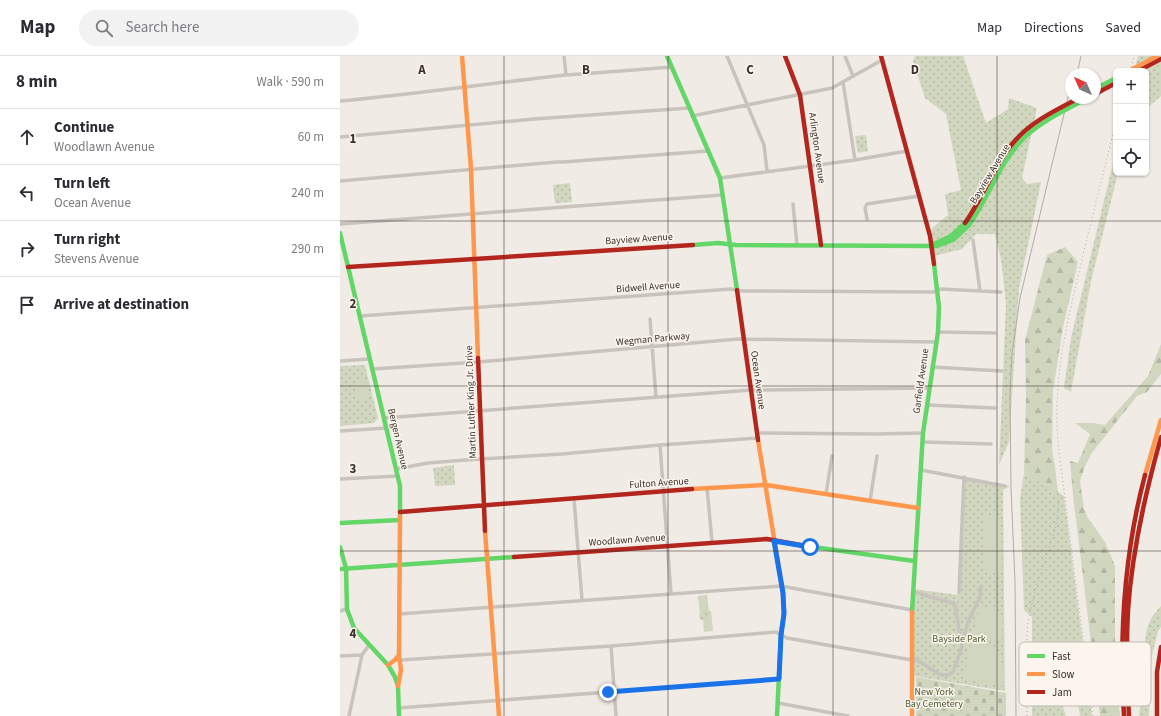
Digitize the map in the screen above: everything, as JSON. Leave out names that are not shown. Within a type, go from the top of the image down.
[{"type":"main road","name":"Martin Luther King Jr. Drive","points":[[462,56],[471,169],[484,506],[500,716]]},
{"type":"main road","name":"Ocean Avenue","points":[[667,56],[720,178],[738,291],[757,432],[783,593],[784,614],[781,635],[777,716]]},
{"type":"main road","name":"Arlington Avenue","points":[[785,56],[800,94],[821,245]]},
{"type":"main road","points":[[1135,68],[1157,56]]},
{"type":"main road","name":"Garfield Avenue","points":[[881,58],[932,245],[939,307],[938,332],[923,433],[914,562],[912,610],[912,716]]},
{"type":"main road","points":[[1144,68],[1161,59]]},
{"type":"main road","points":[[1101,86],[1113,80]]},
{"type":"main road","points":[[1101,91],[1113,85]]},
{"type":"main road","name":"Bayview Avenue","points":[[967,224],[1007,153],[1020,136],[1039,120],[1068,104]]},
{"type":"main road","name":"Bayview Avenue","points":[[348,267],[718,243],[797,245],[932,245],[951,236],[967,224],[977,213],[1009,157],[1023,139],[1042,123],[1077,104]]},
{"type":"main road","name":"Bergen Avenue","points":[[340,233],[400,486],[399,655],[401,660],[400,680],[398,686],[399,716]]},
{"type":"main road","points":[[1121,642],[1127,566],[1140,492],[1161,420]]},
{"type":"main road","points":[[1127,642],[1132,571],[1144,501],[1161,437]]},
{"type":"main road","name":"Fulton Avenue","points":[[400,512],[707,488],[766,485],[918,508]]},
{"type":"main road","points":[[340,523],[400,520]]},
{"type":"main road","name":"Woodlawn Avenue","points":[[340,568],[767,539],[914,562]]},
{"type":"main road","points":[[340,547],[346,568],[347,610],[354,628],[388,665],[398,686]]},
{"type":"main road","points":[[1157,716],[1157,672],[1161,647]]},
{"type":"main road","points":[[388,665],[399,655]]},
{"type":"main road","points":[[1124,706],[1124,716]]},
{"type":"main road","points":[[1129,706],[1129,716]]},
{"type":"street","points":[[564,56],[566,75]]},
{"type":"street","points":[[727,56],[764,145],[767,172]]},
{"type":"street","points":[[845,56],[853,76]]},
{"type":"street","points":[[692,116],[832,88],[881,58]]},
{"type":"street","points":[[340,101],[412,94],[465,86],[566,75],[672,68]]},
{"type":"street","points":[[844,82],[855,160]]},
{"type":"street","points":[[340,137],[534,119],[689,108]]},
{"type":"street","points":[[340,181],[471,169],[708,151]]},
{"type":"street","points":[[720,178],[855,160],[907,151]]},
{"type":"street","points":[[340,224],[722,195]]},
{"type":"street","points":[[867,219],[865,208],[869,203],[918,196]]},
{"type":"street","points":[[793,204],[797,245]]},
{"type":"street","points":[[972,240],[980,291]]},
{"type":"street","name":"Bidwell Avenue","points":[[360,316],[731,289],[738,291],[933,292],[941,289],[1001,292]]},
{"type":"street","points":[[650,319],[656,397]]},
{"type":"street","points":[[938,332],[995,333]]},
{"type":"street","name":"Wegman Parkway","points":[[373,369],[478,362],[738,339],[936,342]]},
{"type":"street","points":[[340,361],[370,359]]},
{"type":"street","points":[[932,368],[1002,371]]},
{"type":"street","points":[[384,418],[751,390],[929,388]]},
{"type":"street","points":[[927,405],[995,408]]},
{"type":"street","points":[[340,431],[387,428]]},
{"type":"street","points":[[757,432],[874,434],[923,433]]},
{"type":"street","points":[[396,469],[428,463],[758,438]]},
{"type":"street","points":[[923,442],[991,444]]},
{"type":"street","points":[[660,445],[671,594]]},
{"type":"street","points":[[826,494],[832,456]]},
{"type":"street","points":[[870,501],[877,456]]},
{"type":"street","points":[[921,470],[1005,486]]},
{"type":"street","points":[[340,479],[398,476]]},
{"type":"street","points":[[959,593],[964,477]]},
{"type":"street","points":[[707,488],[712,542]]},
{"type":"street","points":[[574,499],[582,600]]},
{"type":"street","points":[[399,614],[781,586],[912,610]]},
{"type":"street","points":[[401,660],[611,646],[776,632],[787,638],[912,658],[941,675],[948,675],[954,672],[968,622],[980,597],[981,586]]},
{"type":"street","points":[[913,592],[953,603],[955,605],[959,634],[962,642]]},
{"type":"street","points":[[340,611],[347,610]]},
{"type":"street","points":[[349,716],[362,655],[369,645]]},
{"type":"street","points":[[611,646],[616,716]]},
{"type":"street","points":[[340,656],[362,655]]},
{"type":"street","points":[[398,708],[779,679]]},
{"type":"street","points":[[778,703],[848,716]]},
{"type":"green space","points":[[915,56],[963,56],[986,123],[1008,109],[1009,98],[1037,108],[1022,178],[1027,184],[1041,182],[1019,288],[1009,442],[999,465],[1006,303],[1001,259],[995,234],[976,234],[962,249],[934,256],[930,230],[948,215],[945,194],[961,190],[946,114],[925,98],[913,61]]},
{"type":"green space","points":[[1138,56],[1161,56],[1161,96],[1149,106],[1149,68],[1135,68]]},
{"type":"green space","points":[[866,135],[868,151],[858,153],[855,136]]},
{"type":"green space","points":[[1113,163],[1113,176],[1117,176],[1091,281],[1071,392],[1064,388],[1071,338]]},
{"type":"green space","points":[[570,183],[572,202],[555,203],[553,185]]},
{"type":"green space","points":[[1065,247],[1078,262],[1063,327],[1053,391],[1052,451],[1058,493],[1024,473],[1026,395],[1025,340],[1047,255]]},
{"type":"green space","points":[[1161,344],[1161,374],[1147,392],[1137,396],[1091,454],[1080,481],[1084,509],[1088,518],[1105,542],[1115,566],[1115,642],[1091,642],[1070,461],[1078,463],[1090,434],[1075,423],[1105,425],[1148,376]]},
{"type":"green space","points":[[365,365],[378,418],[374,423],[340,426],[340,366]]},
{"type":"green space","points":[[368,381],[369,399],[357,400],[356,382]]},
{"type":"green space","points":[[454,465],[455,485],[435,486],[433,468]]},
{"type":"green space","points":[[1024,473],[1064,496],[1083,642],[1032,642],[1032,617],[1024,610],[1020,499]]},
{"type":"green space","name":"Bayside Park","points":[[965,478],[1010,486],[1003,490],[1005,691],[914,676],[913,589],[959,595]]},
{"type":"green space","points":[[983,515],[1000,515],[1002,548],[988,548],[1002,549],[1002,571],[983,571]]},
{"type":"green space","points":[[707,595],[709,611],[711,611],[713,631],[704,632],[703,620],[700,620],[699,615],[698,596]]},
{"type":"green space","points":[[699,597],[706,597],[708,611],[701,612]]},
{"type":"green space","points":[[980,606],[993,609],[1002,619],[1002,642],[976,638],[973,634]]},
{"type":"green space","points":[[1161,606],[1161,627],[1158,631],[1151,660],[1151,642],[1145,642],[1147,629],[1154,614]]},
{"type":"green space","points":[[711,616],[712,631],[705,631],[704,617]]},
{"type":"green space","points":[[971,641],[981,642],[988,646],[999,657],[1003,666],[1003,686],[966,680],[964,676]]},
{"type":"green space","name":"New York Bay Cemetery","points":[[916,677],[1006,693],[1006,716],[916,716]]},
{"type":"green space","points":[[1032,706],[1063,706],[1066,716],[1032,716]]},
{"type":"green space","points":[[1078,706],[1091,706],[1092,716],[1080,716]]},
{"type":"green space","points":[[1099,706],[1119,706],[1120,716],[1100,716]]},
{"type":"green space","points":[[1140,706],[1149,706],[1149,716],[1139,716]]},
{"type":"tram line","points":[[1078,68],[1081,56]]},
{"type":"tram line","points":[[1016,716],[1015,581],[1011,488],[1010,394],[1012,353],[1020,298],[1066,104]]},
{"type":"railway","points":[[1132,68],[1134,56]]},
{"type":"railway","points":[[1084,642],[1059,451],[1057,402],[1066,330],[1113,133]]},
{"type":"railway","points":[[1027,642],[1028,622],[1034,594],[1056,526],[1060,493]]},
{"type":"railway","points":[[1027,706],[1027,716]]},
{"type":"railway","points":[[1092,706],[1093,716]]},
{"type":"traffic: fast","points":[[667,56],[720,178],[737,290]]},
{"type":"traffic: fast","points":[[1101,86],[1113,80]]},
{"type":"traffic: fast","points":[[969,225],[1016,147],[1025,137],[1047,120],[1076,104]]},
{"type":"traffic: fast","points":[[932,245],[951,236],[965,223]]},
{"type":"traffic: fast","points":[[693,245],[718,243],[736,245],[937,246],[953,240],[969,225]]},
{"type":"traffic: fast","points":[[340,233],[400,486],[400,516]]},
{"type":"traffic: fast","points":[[912,612],[923,433],[938,332],[939,307],[934,264]]},
{"type":"traffic: fast","points":[[340,523],[400,520]]},
{"type":"traffic: fast","points":[[806,546],[914,561]]},
{"type":"traffic: fast","points":[[340,547],[346,568],[347,609],[354,628],[388,665],[395,677],[398,686],[399,716]]},
{"type":"traffic: fast","points":[[340,569],[514,557]]},
{"type":"traffic: fast","points":[[777,716],[781,635],[784,612]]},
{"type":"traffic: slow","points":[[462,56],[471,169],[478,358]]},
{"type":"traffic: slow","points":[[1135,68],[1157,56]]},
{"type":"traffic: slow","points":[[1145,475],[1161,420]]},
{"type":"traffic: slow","points":[[758,440],[783,593],[784,612]]},
{"type":"traffic: slow","points":[[692,489],[766,485],[918,508]]},
{"type":"traffic: slow","points":[[398,686],[401,670],[399,655],[400,516]]},
{"type":"traffic: slow","points":[[485,531],[499,716]]},
{"type":"traffic: slow","points":[[912,612],[912,716]]},
{"type":"traffic: slow","points":[[388,665],[399,655]]},
{"type":"traffic: jam","points":[[785,56],[800,95],[821,245]]},
{"type":"traffic: jam","points":[[881,56],[930,236],[934,264]]},
{"type":"traffic: jam","points":[[1144,68],[1161,59]]},
{"type":"traffic: jam","points":[[1101,91],[1113,85]]},
{"type":"traffic: jam","points":[[965,223],[1000,162],[1013,143],[1035,123],[1067,104]]},
{"type":"traffic: jam","points":[[348,267],[693,245]]},
{"type":"traffic: jam","points":[[737,290],[758,440]]},
{"type":"traffic: jam","points":[[478,358],[485,531]]},
{"type":"traffic: jam","points":[[1127,642],[1128,610],[1136,544],[1161,437]]},
{"type":"traffic: jam","points":[[1122,642],[1125,594],[1132,534],[1145,475]]},
{"type":"traffic: jam","points":[[400,512],[692,489]]},
{"type":"traffic: jam","points":[[514,557],[767,539],[806,546]]},
{"type":"traffic: jam","points":[[1157,716],[1157,672],[1161,647]]},
{"type":"traffic: jam","points":[[1124,706],[1124,716]]},
{"type":"traffic: jam","points":[[1128,706],[1129,716]]},
{"type":"route","points":[[608,692],[779,679],[781,635],[784,614],[783,593],[774,541],[810,547]]}]
